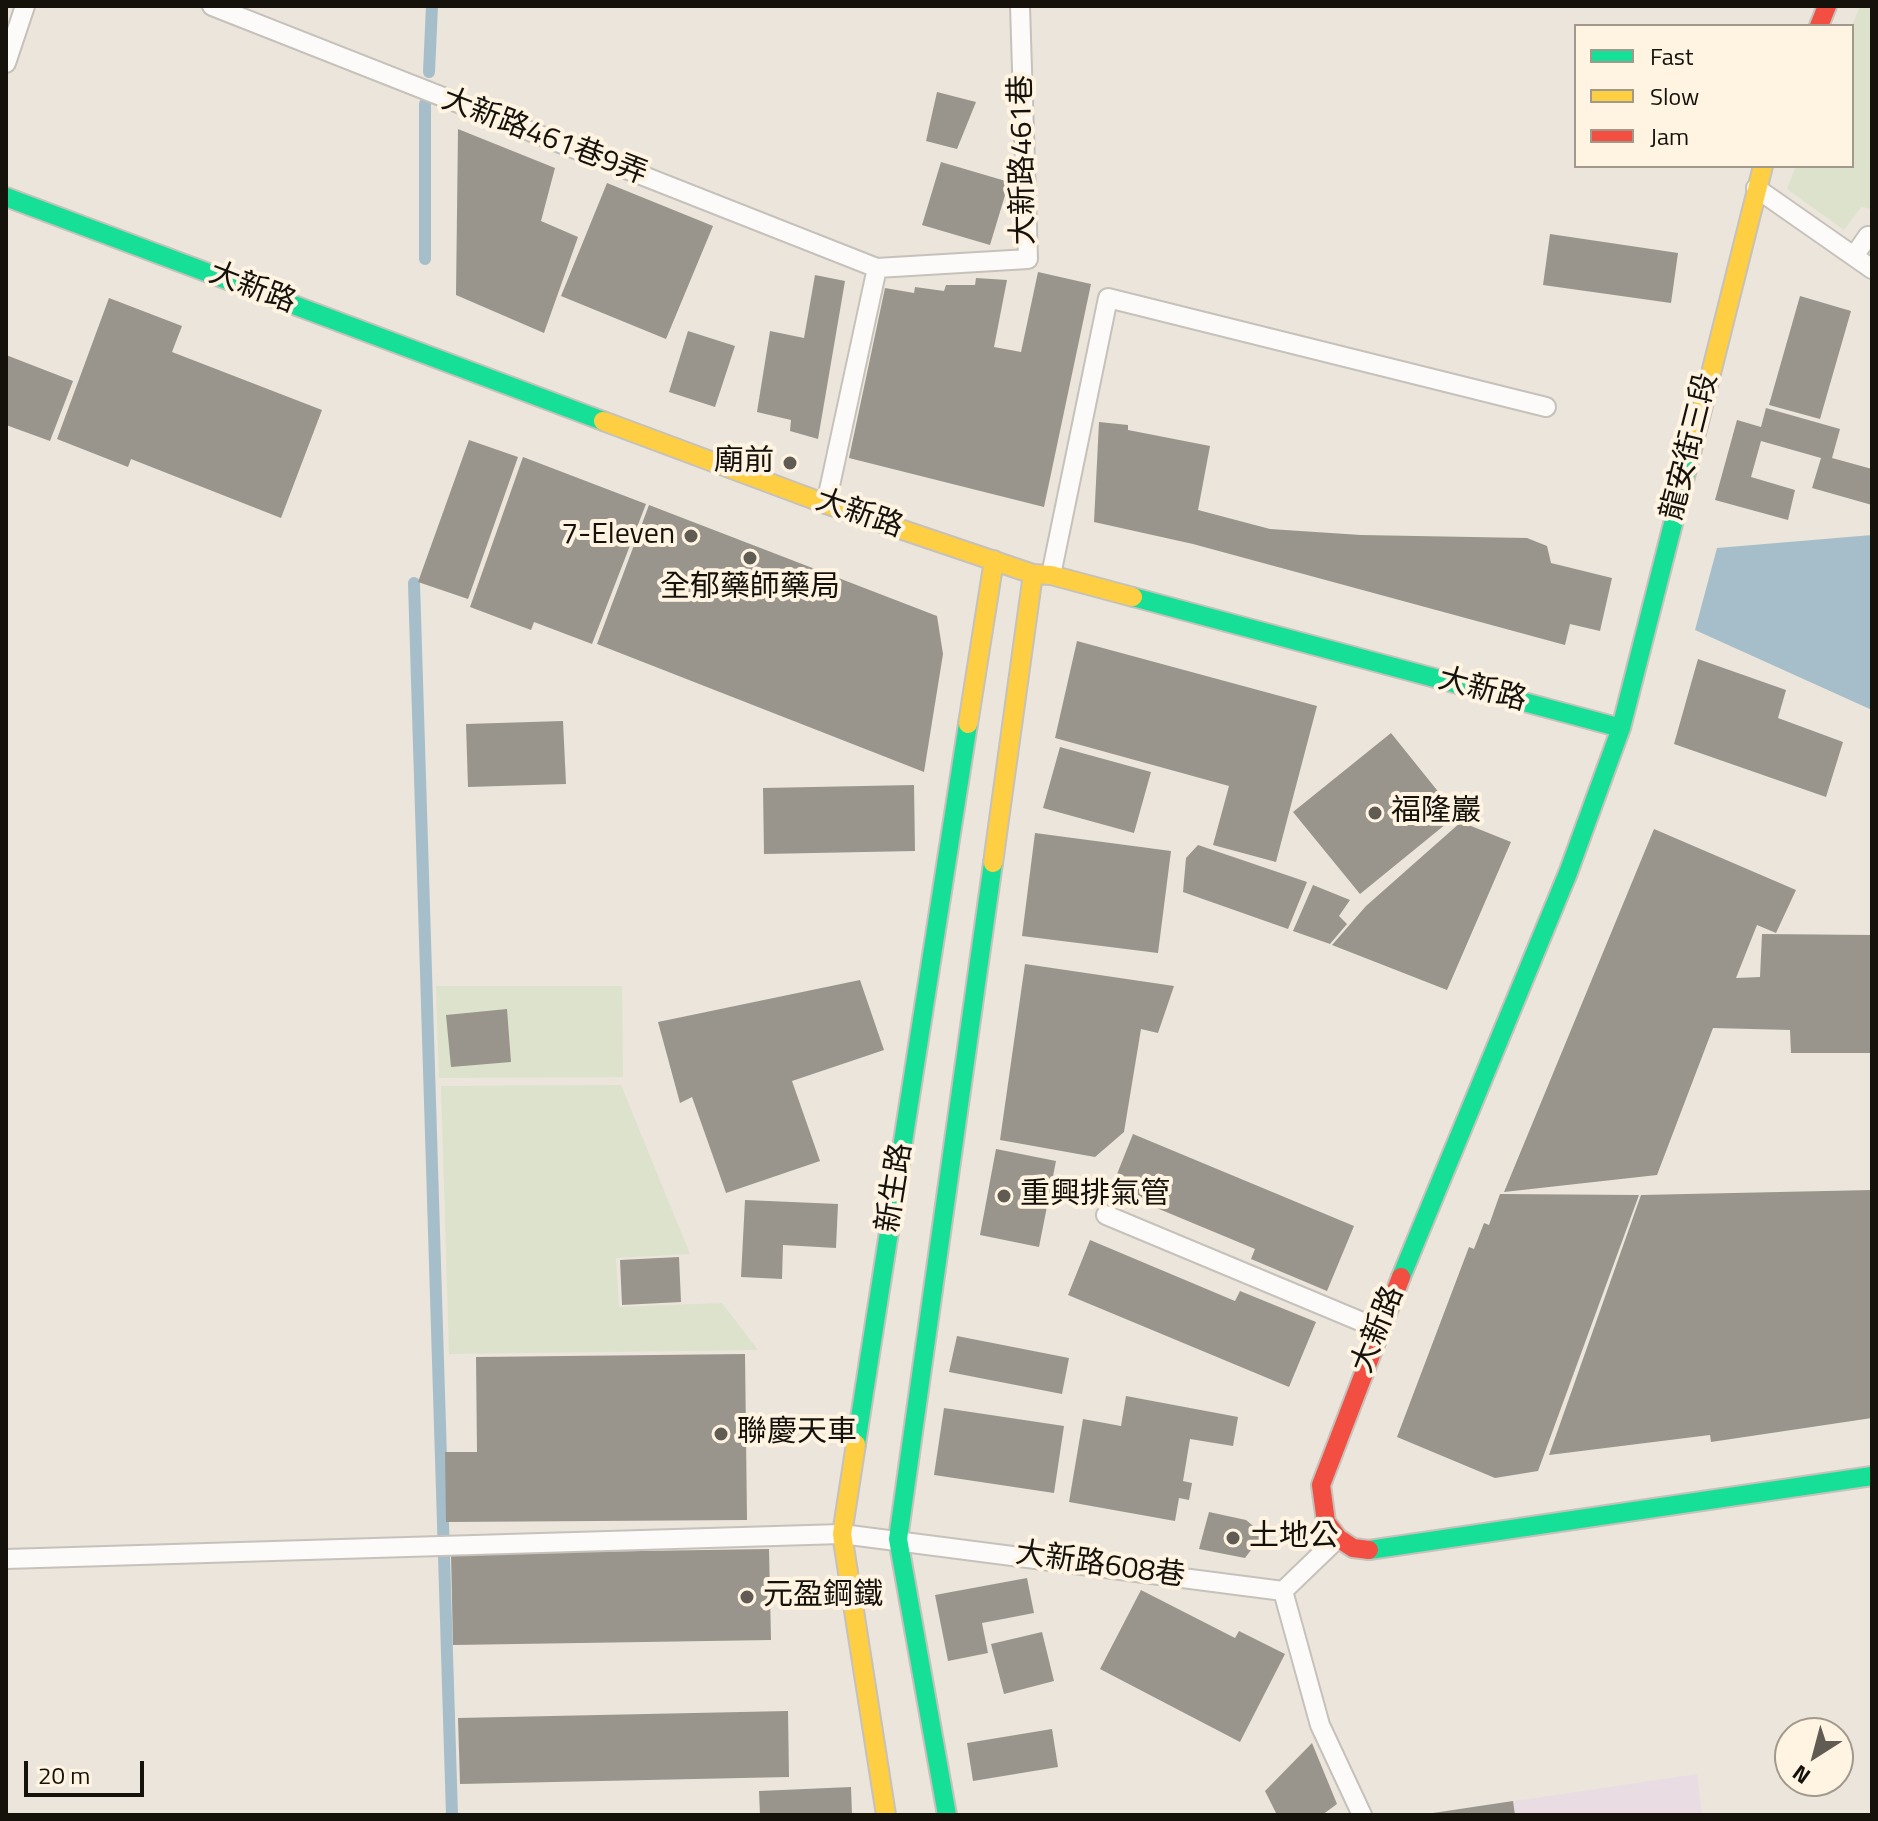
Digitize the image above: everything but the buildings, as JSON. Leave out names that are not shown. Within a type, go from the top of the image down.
[{"type":"main road","name":"龍安街三段","points":[[1621,728],[1762,168]]},
{"type":"main road","name":"大新路","points":[[6,197],[826,504],[994,560],[1621,728],[1568,873],[1379,1329],[1321,1485],[1326,1522],[1338,1538]]},
{"type":"main road","name":"新生路","points":[[886,1815],[842,1534],[994,560]]},
{"type":"main road","name":"新生路","points":[[947,1815],[898,1539],[1042,575]]},
{"type":"main road","points":[[1338,1538],[1353,1548],[1373,1551],[1872,1476]]},
{"type":"lane","points":[[6,63],[25,6]]},
{"type":"lane","name":"大新路461巷9弄","points":[[212,6],[877,268]]},
{"type":"lane","name":"大新路461巷","points":[[877,268],[1028,259],[1020,6]]},
{"type":"lane","points":[[1756,187],[1872,269]]},
{"type":"lane","points":[[1854,256],[1868,236],[1872,236]]},
{"type":"lane","points":[[826,504],[877,268]]},
{"type":"lane","points":[[1042,575],[1108,298],[1546,407]]},
{"type":"lane","points":[[1106,1215],[1379,1329]]},
{"type":"lane","name":"大新路608巷","points":[[6,1559],[842,1534],[1283,1591]]},
{"type":"lane","points":[[1338,1538],[1283,1591],[1320,1725],[1362,1815]]},
{"type":"shaded area","points":[[1697,1774],[1702,1815],[1421,1815]]},
{"type":"green space","points":[[1860,6],[1872,9],[1872,209],[1861,207],[1844,230],[1787,189],[1795,168],[1854,168],[1853,24]]},
{"type":"green space","points":[[436,986],[622,986],[623,1077],[439,1078]]},
{"type":"green space","points":[[621,1085],[690,1254],[616,1258],[619,1307],[722,1303],[758,1350],[449,1354],[441,1086]]},
{"type":"water","points":[[1872,535],[1872,710],[1695,630],[1717,548]]},
{"type":"waterway","points":[[429,72],[432,6]]},
{"type":"waterway","points":[[425,104],[425,259]]},
{"type":"waterway","points":[[414,583],[452,1815]]},
{"type":"traffic: fast","points":[[6,197],[603,421]]},
{"type":"traffic: fast","points":[[1401,1277],[1568,873],[1621,728],[1691,453]]},
{"type":"traffic: fast","points":[[1133,597],[1621,728]]},
{"type":"traffic: fast","points":[[856,1444],[968,724]]},
{"type":"traffic: fast","points":[[947,1815],[898,1539],[993,863]]},
{"type":"traffic: fast","points":[[1369,1550],[1872,1476]]},
{"type":"traffic: slow","points":[[1691,453],[1762,168]]},
{"type":"traffic: slow","points":[[603,421],[826,504],[1033,574],[1051,575],[1133,597]]},
{"type":"traffic: slow","points":[[968,724],[994,560]]},
{"type":"traffic: slow","points":[[993,863],[1033,574]]},
{"type":"traffic: slow","points":[[856,1444],[842,1534],[886,1815]]},
{"type":"traffic: jam","points":[[1820,24],[1827,6]]},
{"type":"traffic: jam","points":[[1369,1550],[1353,1548],[1338,1538],[1326,1522],[1321,1485],[1401,1277]]},
{"type":"place","name":"廟前","points":[[790,463]]},
{"type":"place","name":"7-Eleven","points":[[691,536]]},
{"type":"place","name":"全郁藥師藥局","points":[[750,558]]},
{"type":"place","name":"福隆巖","points":[[1375,813]]},
{"type":"place","name":"重興排氣管","points":[[1004,1196]]},
{"type":"place","name":"聯慶天車","points":[[721,1434]]},
{"type":"place","name":"土地公","points":[[1233,1538]]},
{"type":"place","name":"元盈鋼鐵","points":[[747,1597]]}]
